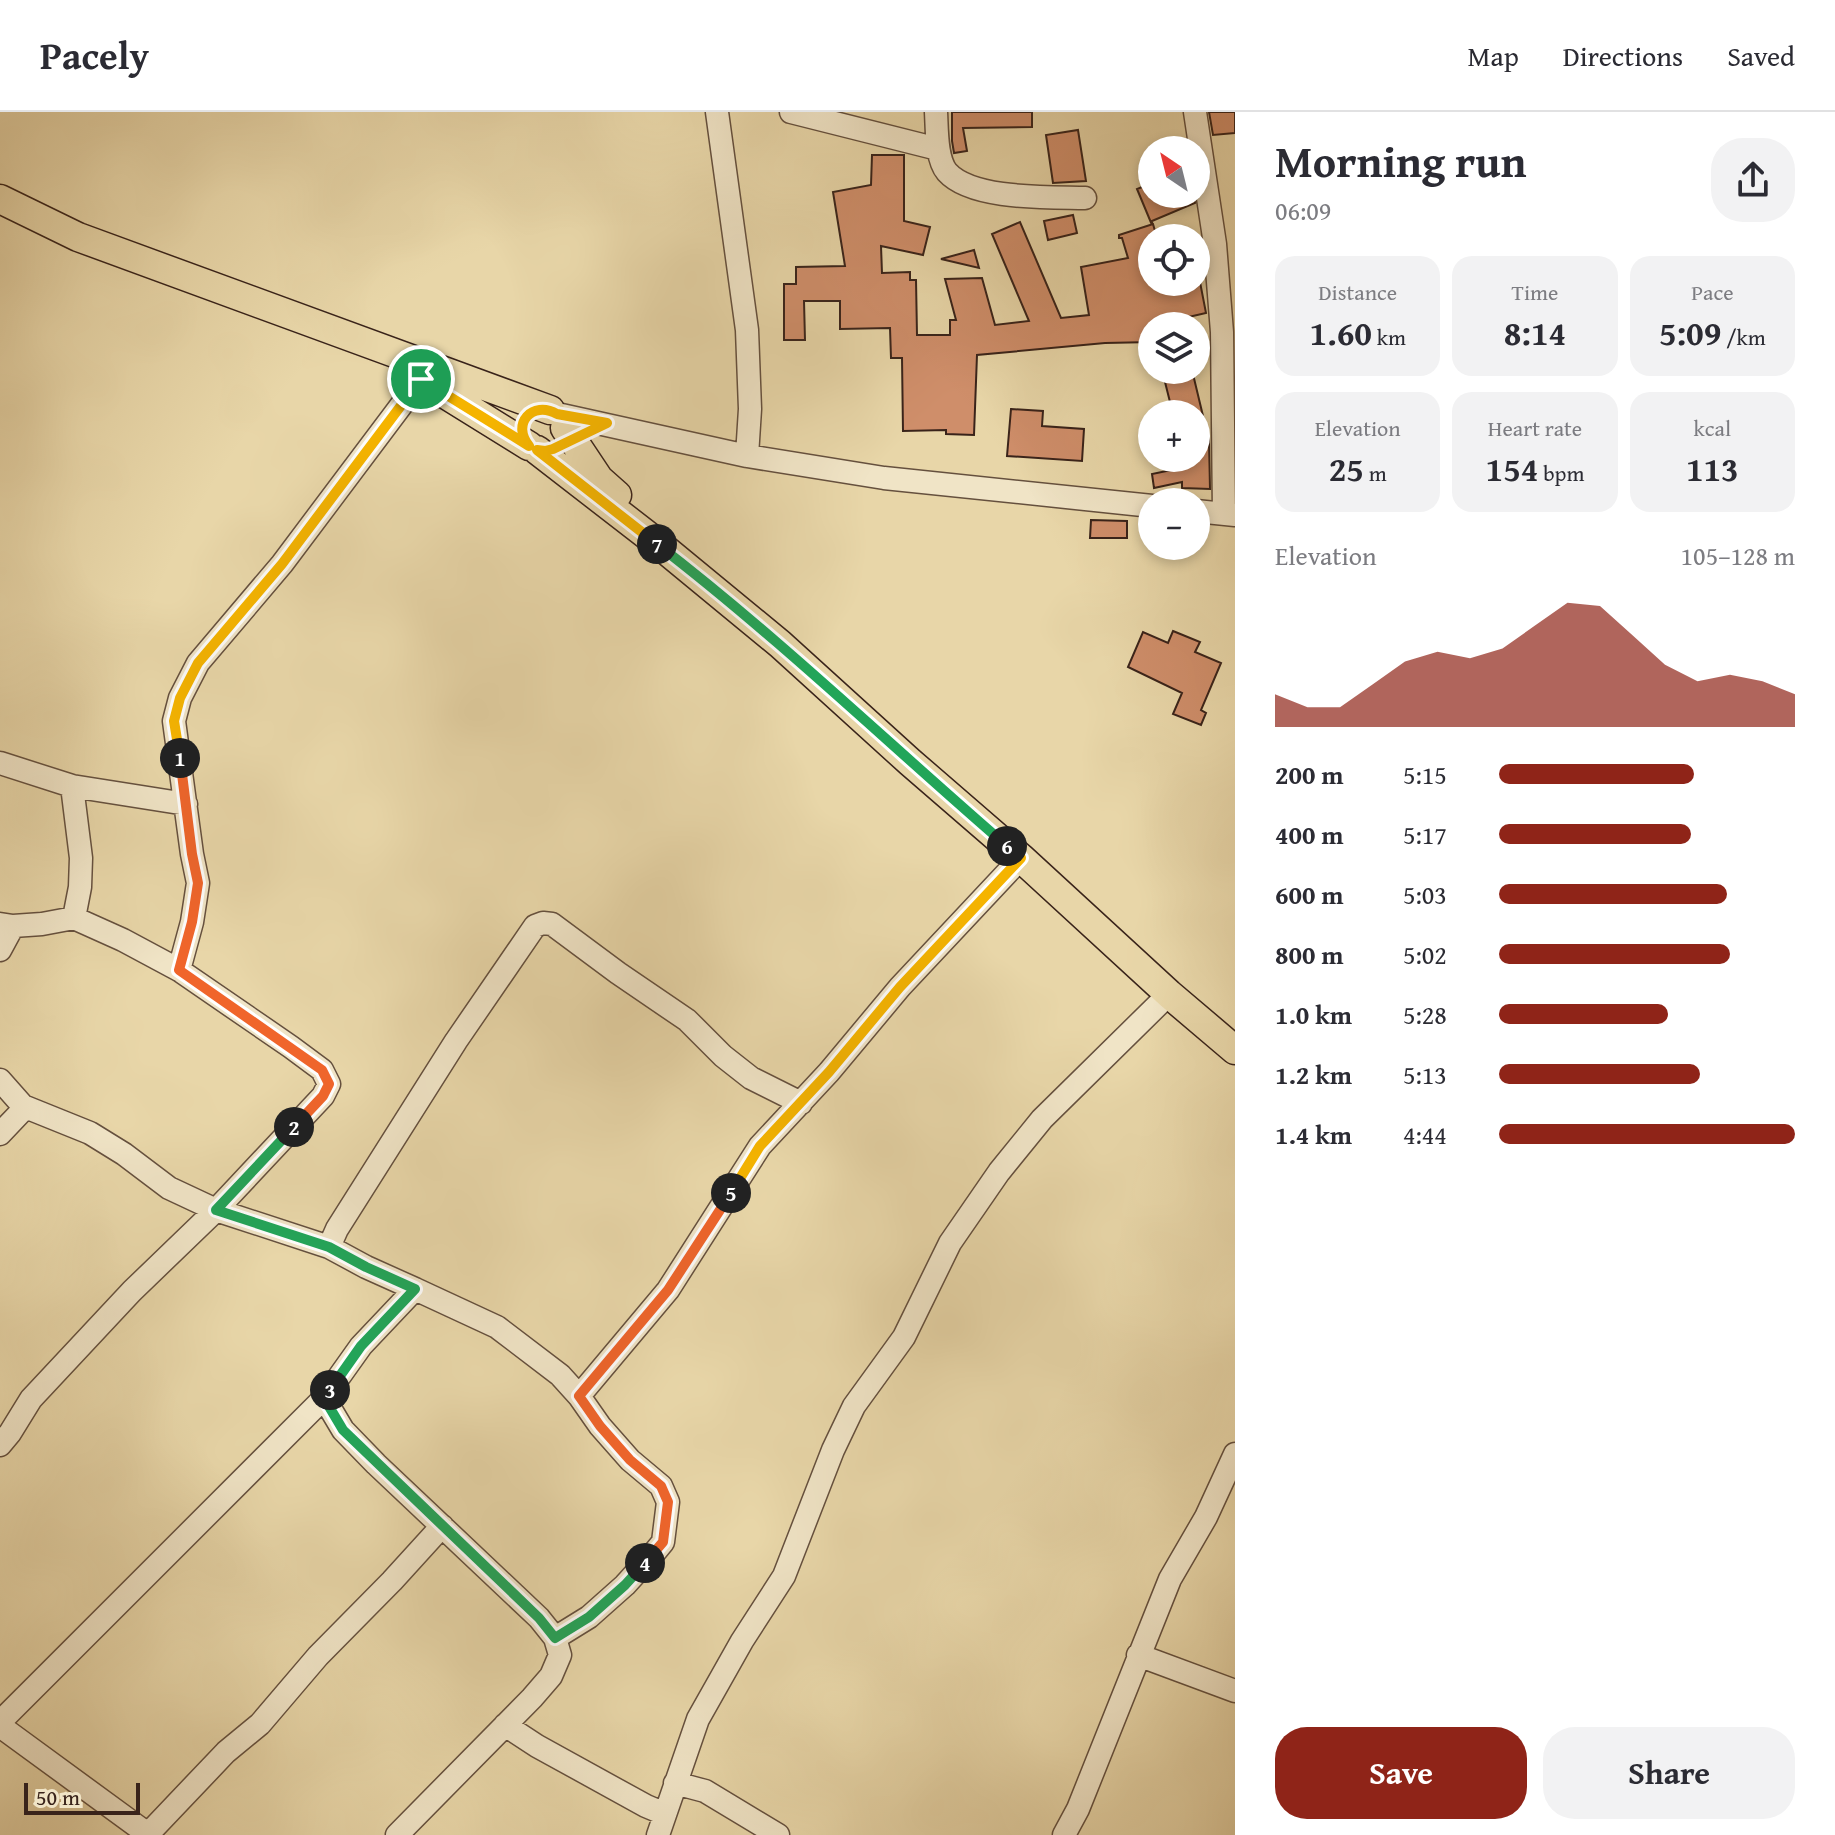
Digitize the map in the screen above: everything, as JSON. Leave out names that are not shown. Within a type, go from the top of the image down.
[{"type":"main road","points":[[0,199],[78,237],[552,434],[661,546],[780,644],[1235,1050]]},
{"type":"main road","points":[[0,214],[108,265],[367,357],[552,434],[636,513],[790,632],[1235,1029]]},
{"type":"street","points":[[717,112],[747,330],[750,409],[747,456]]},
{"type":"street","points":[[791,112],[938,149]]},
{"type":"street","points":[[936,112],[938,149],[946,171],[968,186],[1009,195],[1085,198]]},
{"type":"street","points":[[1195,112],[1212,217],[1222,332],[1230,514],[1210,512]]},
{"type":"street","points":[[1212,217],[1235,215]]},
{"type":"street","points":[[179,970],[192,922],[198,883],[174,721],[180,698],[198,663],[282,564],[421,379]]},
{"type":"street","points":[[552,434],[607,423]]},
{"type":"street","points":[[552,434],[607,423],[747,456],[884,478],[1138,505]]},
{"type":"street","points":[[0,763],[72,786],[186,804]]},
{"type":"street","points":[[72,786],[81,858],[74,918]]},
{"type":"street","points":[[579,1396],[668,1290],[760,1146],[829,1072],[900,987],[1021,858]]},
{"type":"street","points":[[0,950],[6,925],[42,924],[74,918],[179,970],[322,1070],[329,1084],[323,1096],[216,1210],[132,1291],[31,1399],[0,1445]]},
{"type":"street","points":[[329,1247],[337,1229],[456,1041],[535,926],[543,923],[552,924],[687,1020],[723,1056],[751,1078],[801,1103]]},
{"type":"street","points":[[662,1825],[698,1719],[742,1641],[784,1576],[833,1450],[854,1406],[904,1337],[950,1243],[999,1172],[1042,1119],[1169,994]]},
{"type":"street","points":[[0,1080],[23,1106],[90,1133],[169,1188],[216,1210],[329,1247],[497,1327],[560,1375],[630,1460],[661,1486],[668,1502],[663,1542],[654,1553],[625,1585],[589,1617],[555,1638]]},
{"type":"street","points":[[0,1134],[23,1106]]},
{"type":"street","points":[[415,1289],[361,1346],[324,1398],[0,1724],[149,1835],[226,1752],[260,1724],[318,1656],[442,1526]]},
{"type":"street","points":[[324,1398],[343,1430],[539,1618],[555,1638],[560,1655],[551,1676],[532,1698],[397,1835]]},
{"type":"street","points":[[1064,1835],[1078,1809],[1170,1579],[1206,1517],[1235,1454]]},
{"type":"street","points":[[1138,1655],[1235,1691]]},
{"type":"street","points":[[505,1725],[646,1806],[662,1825]]},
{"type":"street","points":[[675,1783],[705,1791],[778,1835]]},
{"type":"building","points":[[952,112],[1032,112],[1032,127],[963,128],[967,151],[954,153]]},
{"type":"building","points":[[1209,112],[1235,112],[1235,133],[1213,135]]},
{"type":"building","points":[[1078,130],[1086,181],[1053,183],[1046,135]]},
{"type":"building","points":[[872,155],[904,155],[904,221],[930,227],[923,255],[881,246],[882,273],[910,272],[910,280],[916,280],[917,335],[950,335],[950,320],[956,320],[945,279],[982,278],[995,325],[1029,321],[992,234],[1020,222],[1061,318],[1089,315],[1081,267],[1128,258],[1119,235],[1138,229],[1138,296],[1203,296],[1206,312],[1138,312],[1138,342],[977,355],[974,435],[946,434],[946,430],[903,431],[902,358],[891,358],[890,328],[840,329],[840,301],[804,301],[805,340],[784,340],[784,284],[796,284],[796,267],[845,266],[833,192],[871,185]]},
{"type":"building","points":[[1145,208],[1183,208],[1152,221],[1152,224]]},
{"type":"building","points":[[1073,215],[1077,233],[1048,240],[1044,221]]},
{"type":"building","points":[[974,250],[979,268],[941,259]]},
{"type":"building","points":[[1166,384],[1195,384],[1199,400],[1170,400]]},
{"type":"building","points":[[1011,409],[1043,411],[1042,426],[1084,429],[1082,461],[1007,456]]},
{"type":"building","points":[[1210,472],[1210,488],[1182,488],[1182,482],[1154,488],[1152,474]]},
{"type":"building","points":[[1091,520],[1127,521],[1127,538],[1090,538]]},
{"type":"building","points":[[1173,631],[1200,642],[1195,652],[1221,663],[1201,710],[1206,713],[1201,725],[1173,714],[1182,693],[1128,667],[1143,632],[1168,643]]},
{"type":"route","points":[[421,379],[529,446],[524,440],[523,423],[534,411],[550,410],[607,423],[553,449],[537,450],[780,644],[1021,858],[900,987],[829,1072],[760,1146],[668,1290],[579,1396],[630,1460],[661,1486],[668,1502],[663,1542],[654,1553],[625,1585],[589,1617],[555,1638],[539,1618],[343,1430],[324,1398],[361,1346],[415,1289],[329,1247],[216,1210],[323,1096],[329,1084],[322,1070],[179,970],[192,922],[198,883],[174,721],[180,698],[198,663],[282,564],[421,379]]}]
